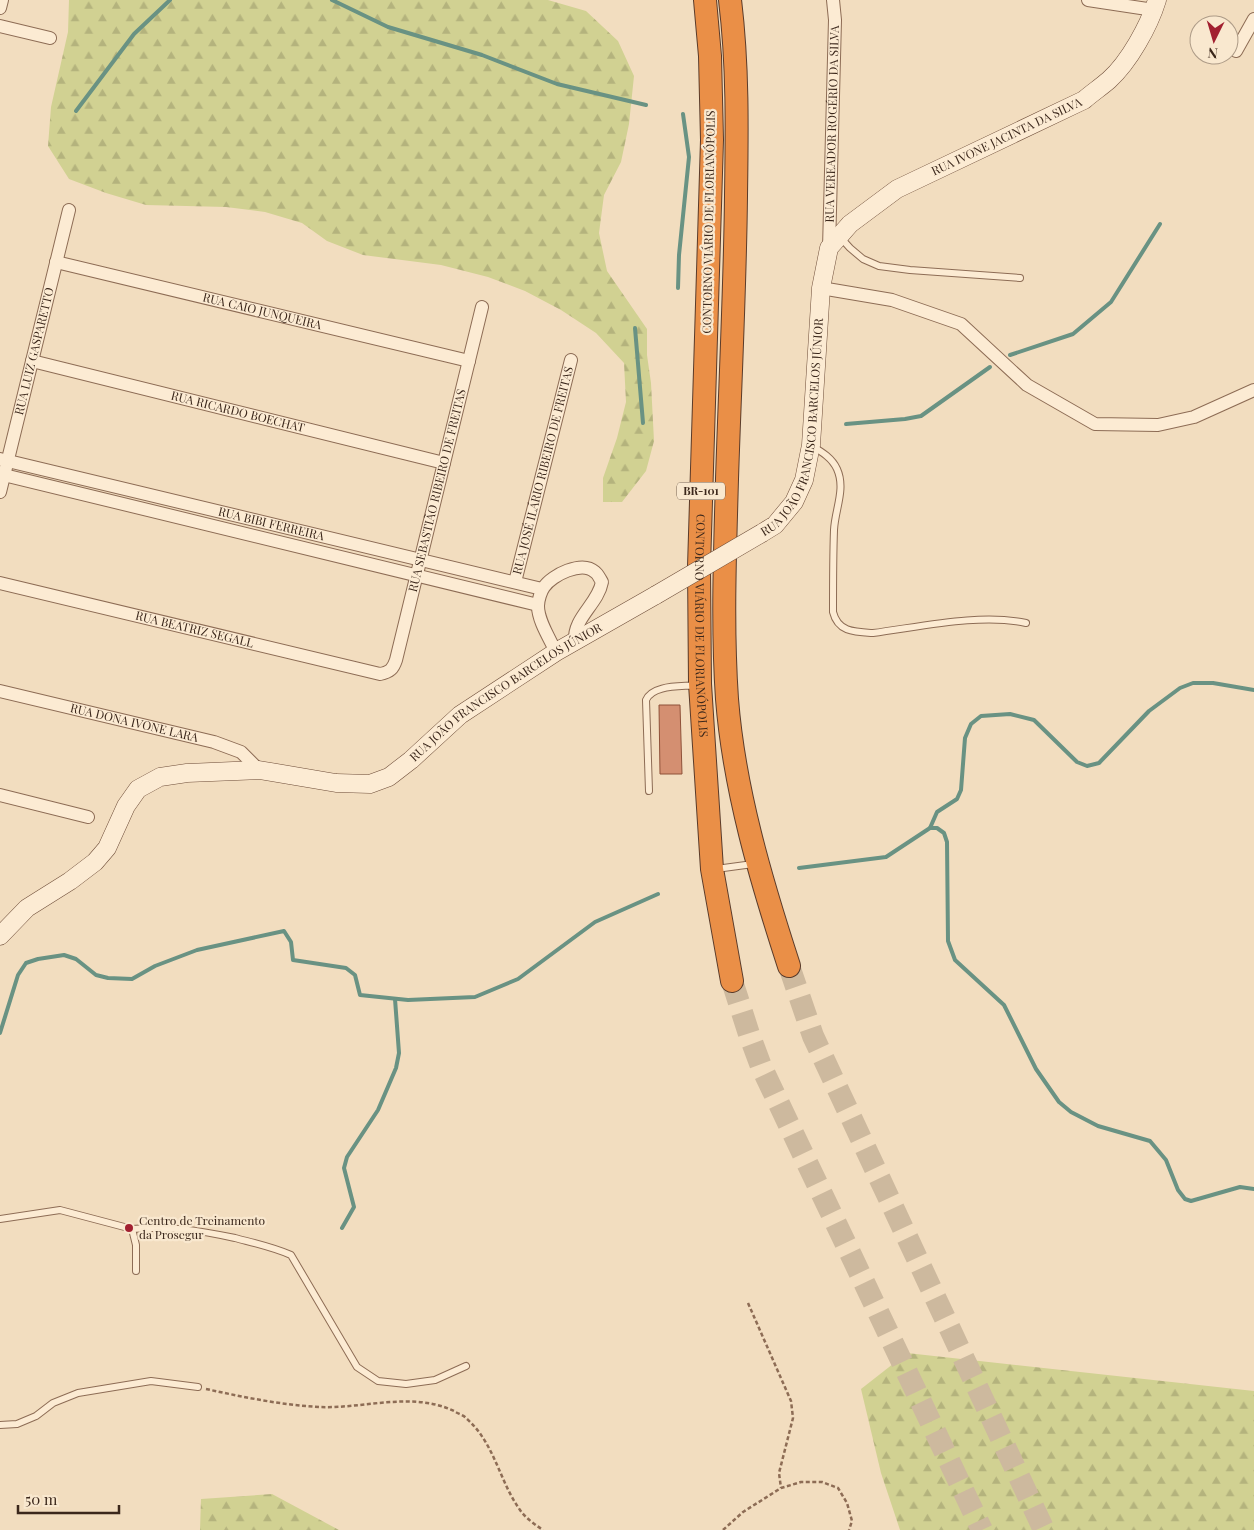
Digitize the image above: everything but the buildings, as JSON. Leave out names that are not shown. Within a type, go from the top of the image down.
[{"type":"highway","name":"CONTORNO VIÁRIO DE FLORIANÓPOLIS","points":[[705,0],[710,56],[712,140],[699,567],[700,684],[712,869],[732,981]]},
{"type":"highway","name":"CONTORNO VIÁRIO DE FLORIANÓPOLIS","points":[[730,0],[735,55],[737,140],[724,567],[724,643],[727,701],[735,760],[757,863],[790,966]]},
{"type":"street","points":[[0,8],[2,0]]},
{"type":"street","name":"RUA VEREADOR ROGÉRIO DA SILVA","points":[[833,0],[835,20],[834,242]]},
{"type":"street","points":[[1088,0],[1155,5]]},
{"type":"street","name":"RUA IVONE JACINTA DA SILVA","points":[[834,242],[850,224],[897,189],[1084,100],[1109,80],[1128,59],[1155,5]]},
{"type":"street","points":[[1239,46],[1254,19]]},
{"type":"street","points":[[0,26],[50,38]]},
{"type":"street","name":"RUA LUIZ GASPARETTO","points":[[0,492],[4,460],[32,361],[69,210]]},
{"type":"street","name":"RUA JOÃO FRANCISCO BARCELOS JÚNIOR","points":[[0,936],[27,908],[95,862],[107,848],[126,806],[138,789],[160,778],[187,773],[259,770],[336,783],[370,784],[389,777],[411,760],[460,715],[556,652],[656,596],[775,525],[794,502],[804,480],[811,445],[821,288],[834,242]]},
{"type":"street","name":"RUA CAIO JUNQUEIRA","points":[[56,262],[469,361]]},
{"type":"street","points":[[821,288],[892,300],[961,324],[1027,385],[1095,424],[1158,425],[1194,417],[1254,390]]},
{"type":"street","name":"RUA SEBASTIÃO RIBEIRO DE FREITAS","points":[[388,673],[394,667],[396,660],[482,307]]},
{"type":"street","name":"RUA JOSÉ ILÁRIO RIBEIRO DE FREITAS","points":[[515,582],[571,360]]},
{"type":"street","name":"RUA RICARDO BOECHAT","points":[[32,361],[444,463]]},
{"type":"street","name":"RUA BIBI FERREIRA","points":[[4,460],[542,589]]},
{"type":"street","name":"RUA BIBI FERREIRA","points":[[2,474],[538,605]]},
{"type":"street","points":[[133,506],[136,492]]},
{"type":"street","points":[[556,652],[540,615],[538,605],[542,589],[548,582],[558,576],[583,567],[595,572],[602,582],[600,591],[574,630],[575,641]]},
{"type":"street","name":"RUA BEATRIZ SEGALL","points":[[0,583],[380,674],[388,673]]},
{"type":"street","name":"RUA DONA IVONE LARA","points":[[0,691],[214,742],[241,752],[259,770]]},
{"type":"street","points":[[0,795],[88,816]]},
{"type":"lane","points":[[834,242],[850,248],[864,259],[879,266],[1020,278]]},
{"type":"lane","points":[[811,445],[827,455],[837,468],[841,482],[834,528],[833,612],[836,621],[842,628],[857,632],[873,633],[980,620],[1010,620],[1026,623]]},
{"type":"lane","points":[[649,791],[646,700],[648,694],[656,690],[700,684]]},
{"type":"lane","points":[[712,869],[757,863]]},
{"type":"lane","points":[[0,1219],[60,1210],[132,1229],[158,1227],[193,1229],[257,1243],[290,1255],[357,1367],[378,1381],[406,1384],[435,1380],[466,1366]]},
{"type":"lane","points":[[132,1229],[136,1245],[136,1271]]},
{"type":"lane","points":[[0,1425],[17,1424],[36,1416],[53,1403],[78,1392],[151,1381],[198,1387]]},
{"type":"path","points":[[748,1303],[791,1401],[793,1418],[779,1473],[780,1488]]},
{"type":"path","points":[[198,1387],[278,1403],[311,1406],[348,1407],[399,1401],[427,1403],[448,1408],[467,1418],[480,1434],[491,1450],[508,1489],[519,1508],[533,1523],[543,1530]]},
{"type":"path","points":[[723,1530],[743,1512],[780,1488],[801,1482],[822,1482],[838,1488],[847,1503],[852,1521],[849,1530]]},
{"type":"green space","points":[[69,0],[548,0],[586,11],[618,41],[634,76],[629,124],[621,162],[604,195],[599,233],[607,271],[647,329],[647,355],[651,383],[654,441],[646,471],[622,502],[603,502],[603,478],[617,438],[626,402],[624,363],[596,333],[561,310],[525,291],[488,277],[441,265],[363,255],[327,241],[302,223],[265,212],[226,207],[146,205],[69,179],[48,146],[51,107],[68,32]]},
{"type":"green space","points":[[907,1353],[1254,1391],[1254,1530],[900,1530],[881,1473],[861,1389]]},
{"type":"green space","points":[[272,1494],[339,1530],[200,1530],[201,1499]]},
{"type":"waterway","points":[[76,111],[134,34],[170,0]]},
{"type":"waterway","points":[[332,0],[388,27],[482,55],[557,84],[646,105]]},
{"type":"waterway","points":[[678,288],[679,255],[689,157],[683,114]]},
{"type":"waterway","points":[[1010,355],[1073,334],[1111,302],[1160,224]]},
{"type":"waterway","points":[[635,328],[643,423]]},
{"type":"waterway","points":[[846,424],[921,416],[990,367]]},
{"type":"waterway","points":[[930,828],[937,812],[957,799],[961,790],[965,738],[971,724],[981,716],[1010,714],[1034,720],[1077,762],[1087,766],[1099,763],[1149,711],[1180,688],[1193,683],[1213,683],[1254,690]]},
{"type":"waterway","points":[[799,868],[886,857],[930,828],[937,828],[944,833],[947,842],[948,941],[955,960],[1004,1005],[1036,1069],[1059,1102],[1071,1112],[1098,1126],[1150,1141],[1166,1160],[1178,1190],[1185,1199],[1191,1201],[1240,1187],[1254,1189]]},
{"type":"waterway","points":[[0,1033],[18,975],[26,963],[38,959],[64,955],[76,959],[96,975],[108,978],[132,979],[155,966],[197,950],[284,931],[291,942],[293,960],[346,968],[355,975],[360,995],[408,1000],[475,997],[518,979],[595,922],[658,894]]},
{"type":"waterway","points":[[342,1228],[354,1207],[344,1168],[347,1157],[378,1110],[396,1068],[399,1053],[395,999]]},
{"type":"tunnel","points":[[789,966],[813,1036],[1044,1530]]},
{"type":"tunnel","points":[[732,981],[761,1066],[982,1530]]},
{"type":"place","name":"Centro de Treinamento da Prosegur","points":[[129,1228]]}]
